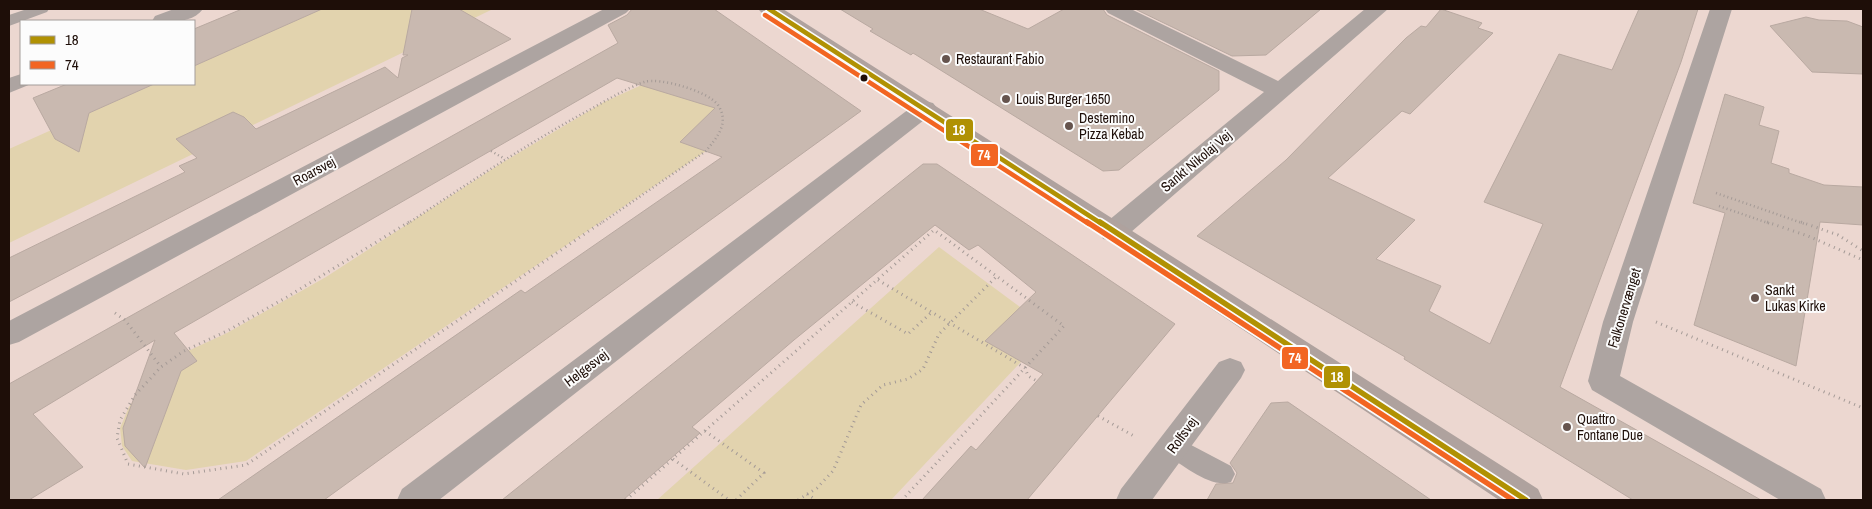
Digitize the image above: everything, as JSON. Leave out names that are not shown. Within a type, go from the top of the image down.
[{"type":"street","points":[[165,20],[192,9]]},
{"type":"street","name":"Roarsvej","points":[[9,334],[619,9]]},
{"type":"street","points":[[769,9],[926,108],[1113,232],[1526,500]]},
{"type":"street","points":[[1115,9],[1280,91]]},
{"type":"street","name":"Sankt Nikolaj Vej","points":[[1113,232],[1377,9]]},
{"type":"street","name":"Falkonervænget","points":[[1721,9],[1623,308],[1603,381],[1809,500]]},
{"type":"street","name":"Helgesvej","points":[[414,500],[926,108]]},
{"type":"street","name":"Rolfsvej","points":[[1133,500],[1230,370]]},
{"type":"lane","points":[[9,21],[41,9]]},
{"type":"lane","points":[[1174,447],[1222,474]]},
{"type":"path","points":[[646,81],[685,86],[703,93],[715,103],[723,114],[723,126],[706,151],[246,464],[184,474],[128,464],[119,448],[117,429],[127,407],[161,367],[174,356],[226,331],[324,276],[505,159],[602,101],[646,81]]},
{"type":"path","points":[[491,151],[505,159]]},
{"type":"path","points":[[1716,193],[1838,235],[1863,251]]},
{"type":"path","points":[[1719,206],[1808,236],[1863,260]]},
{"type":"path","points":[[626,500],[934,230],[1064,326],[902,500]]},
{"type":"path","points":[[798,500],[817,488],[833,471],[861,405],[883,385],[908,379],[924,369],[939,334],[997,276]]},
{"type":"path","points":[[878,280],[1025,368],[1028,376],[1037,381]]},
{"type":"path","points":[[86,292],[124,320],[161,367]]},
{"type":"path","points":[[852,302],[908,334],[932,312]]},
{"type":"path","points":[[1623,308],[1863,408]]},
{"type":"path","points":[[705,431],[764,473],[736,500]]},
{"type":"path","points":[[673,459],[729,500]]},
{"type":"path","points":[[807,494],[816,500]]},
{"type":"shaded area","points":[[321,9],[493,9],[9,243],[9,149],[152,85],[195,85],[195,66]]},
{"type":"shaded area","points":[[646,83],[702,94],[721,114],[706,151],[246,461],[186,470],[132,461],[122,446],[120,428],[129,407],[145,385],[175,357],[227,333],[326,277],[500,164],[604,102]]},
{"type":"shaded area","points":[[939,247],[1051,330],[891,500],[657,500]]},
{"type":"building","points":[[242,9],[322,9],[195,66],[195,29]]},
{"type":"building","points":[[412,9],[459,9],[511,39],[9,302],[9,258],[185,172],[179,166],[197,158],[176,139],[233,112],[244,117],[256,129],[385,67],[398,78],[402,58],[408,55],[403,55]]},
{"type":"building","points":[[632,9],[714,9],[861,111],[324,500],[218,500],[521,290],[525,293],[722,157],[680,142],[715,108],[617,78],[174,333],[197,361],[181,371],[145,468],[125,446],[123,428],[155,340],[33,414],[83,467],[29,500],[9,500],[9,384],[618,43],[608,25],[627,15]]},
{"type":"building","points":[[840,9],[979,9],[1028,29],[1064,9],[1103,9],[1107,15],[1219,71],[1219,90],[1119,170],[1103,171],[913,53],[911,55],[870,31],[873,29]]},
{"type":"building","points":[[1135,9],[1321,9],[1266,55],[1232,56]]},
{"type":"building","points":[[1441,9],[1482,23],[1478,28],[1493,33],[1410,114],[1402,111],[1328,178],[1415,220],[1376,259],[1441,286],[1429,311],[1490,344],[1543,224],[1484,202],[1559,54],[1612,70],[1639,9],[1698,9],[1681,62],[1560,387],[1761,500],[1633,500],[1404,359],[1405,357],[1197,236],[1286,160],[1406,38],[1421,26],[1426,27]]},
{"type":"building","points":[[1806,17],[1819,20],[1847,21],[1863,27],[1863,74],[1812,72],[1770,26]]},
{"type":"building","points":[[65,85],[152,85],[89,113],[79,152],[55,139],[33,98]]},
{"type":"building","points":[[1725,94],[1764,107],[1759,125],[1779,131],[1771,163],[1789,169],[1789,173],[1824,185],[1863,187],[1863,225],[1820,222],[1796,366],[1694,325],[1725,213],[1693,203]]},
{"type":"building","points":[[923,164],[937,164],[1175,324],[1027,500],[922,500],[971,446],[976,450],[1043,374],[985,341],[1036,292],[978,245],[969,250],[935,225],[794,340],[692,427],[700,433],[623,500],[502,500]]},
{"type":"building","points":[[1288,402],[1431,500],[1207,500],[1216,484],[1233,483],[1237,473],[1230,463],[1271,403]]},
{"type":"transit line","name":"18","points":[[769,9],[925,108],[1526,500]]},
{"type":"transit line","name":"74","points":[[765,15],[921,114],[1513,500]]},
{"type":"place","name":"Restaurant Fabio","points":[[946,59]]},
{"type":"place","name":"Louis Burger 1650","points":[[1006,99]]},
{"type":"place","name":"Destemino Pizza Kebab","points":[[1069,126]]},
{"type":"place","name":"Sankt Lukas Kirke","points":[[1755,298]]},
{"type":"place","name":"Quattro Fontane Due","points":[[1567,427]]}]
